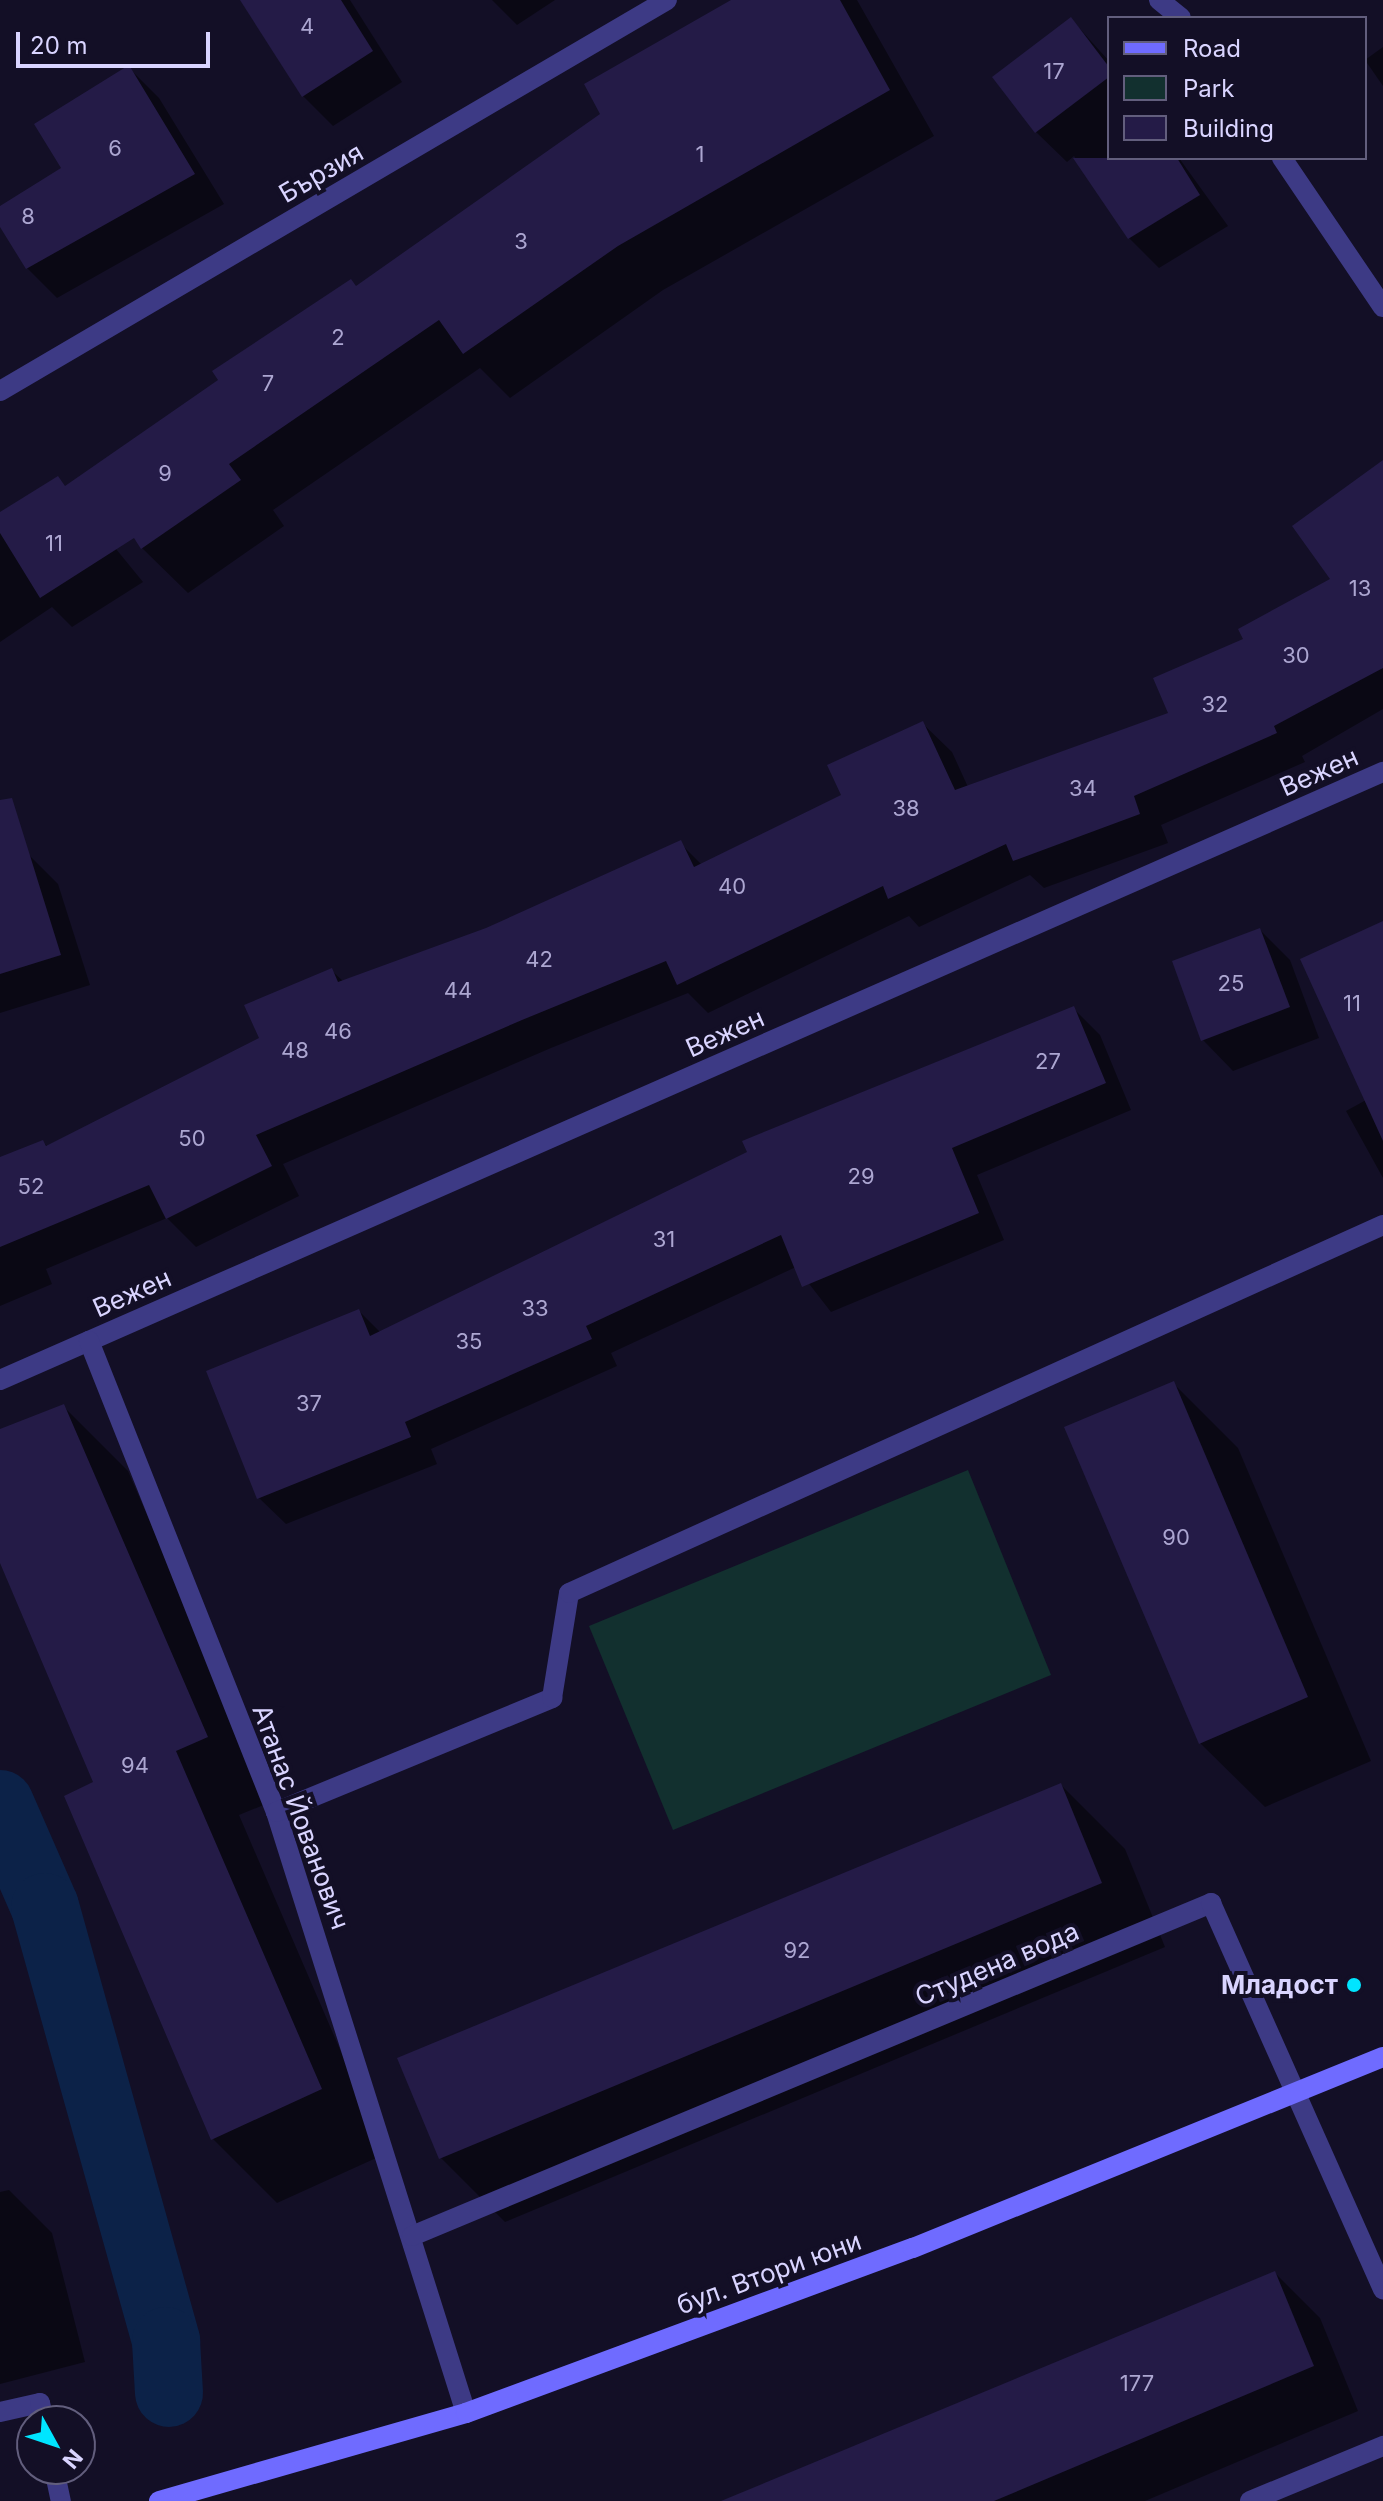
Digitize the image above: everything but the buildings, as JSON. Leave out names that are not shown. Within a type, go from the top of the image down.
[{"type":"street","name":"Бързия","points":[[0,391],[667,0]]},
{"type":"street","points":[[1159,0],[1179,16]]},
{"type":"street","points":[[1283,160],[1383,307]]},
{"type":"street","name":"Вежен","points":[[89,1341],[1383,772]]},
{"type":"street","points":[[276,1812],[552,1698],[569,1593],[1383,1225]]},
{"type":"street","points":[[0,1380],[89,1341]]},
{"type":"street","name":"Атанас Йованович","points":[[89,1341],[276,1812],[466,2413]]},
{"type":"street","name":"Студена вода","points":[[412,2236],[1211,1903],[1383,2289]]},
{"type":"street","name":"бул. Втори юни","points":[[159,2501],[466,2413],[913,2248],[1383,2057]]},
{"type":"street","points":[[1250,2501],[1383,2446]]},
{"type":"green space","points":[[968,1470],[1051,1675],[673,1830],[589,1626]]},
{"type":"waterway","points":[[0,1804],[45,1907],[166,2341],[169,2393]]},
{"type":"place","name":"Младост","points":[[1354,1985]]}]
